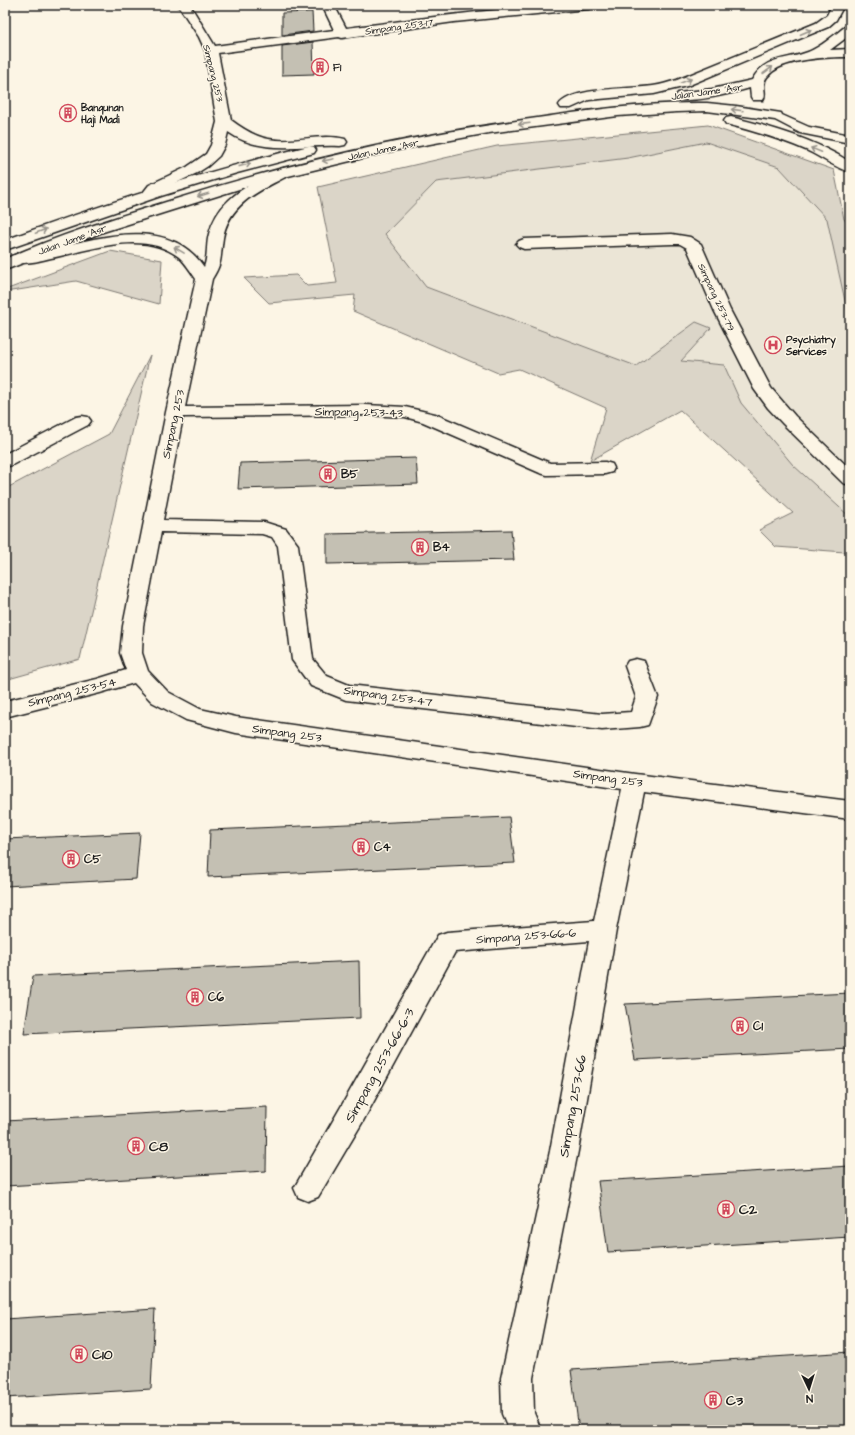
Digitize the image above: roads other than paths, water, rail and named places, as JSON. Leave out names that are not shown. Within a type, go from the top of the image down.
[{"type":"street","name":"Simpang 253","points":[[149,194],[154,188],[192,170],[212,156],[218,145],[224,122],[211,50],[205,37],[184,5]]},
{"type":"street","points":[[328,5],[342,34]]},
{"type":"street","points":[[452,5],[454,18]]},
{"type":"street","name":"Simpang 253-17","points":[[211,50],[342,34],[454,18],[588,5]]},
{"type":"street","points":[[566,105],[573,100],[587,96],[654,90],[682,83],[820,26],[829,21],[834,15],[838,5]]},
{"type":"street","points":[[813,54],[832,43],[850,29]]},
{"type":"street","points":[[847,140],[805,130],[776,116],[759,100],[756,91],[757,83],[761,75],[781,62],[813,54],[850,53]]},
{"type":"street","name":"Jalan Jame 'Asr","points":[[427,126],[566,105],[695,95],[757,83]]},
{"type":"street","name":"Jalan Jame 'Asr","points":[[11,262],[135,216],[196,196],[311,164],[401,144],[548,121],[697,107],[735,110],[776,116]]},
{"type":"street","points":[[548,121],[578,124],[674,116],[722,119],[777,135],[836,158],[850,168]]},
{"type":"street","points":[[224,122],[236,132],[248,139],[272,144],[290,144],[315,141],[340,142]]},
{"type":"street","name":"Jalan Jame 'Asr","points":[[5,245],[149,194],[242,166],[354,139]]},
{"type":"street","name":"Simpang 253","points":[[284,172],[243,194],[228,207],[221,220],[216,235],[213,265],[204,280],[175,412],[133,626],[131,653],[138,674],[160,697],[194,715],[236,725],[635,782],[850,810]]},
{"type":"street","points":[[11,262],[52,254],[106,240],[124,238],[149,240],[170,245],[184,253],[204,280]]},
{"type":"street","name":"Simpang 253-79","points":[[524,244],[672,239],[686,240],[691,243],[695,247],[722,310],[763,389],[788,420],[850,479]]},
{"type":"street","name":"Simpang 253-43","points":[[175,412],[366,410],[405,412],[429,418],[547,469],[605,468]]},
{"type":"street","points":[[5,461],[82,421]]},
{"type":"street","name":"Simpang 253-47","points":[[152,526],[264,528],[279,533],[288,545],[304,660],[319,681],[346,692],[602,722],[640,719],[647,697],[636,666]]},
{"type":"street","name":"Simpang 253-54","points":[[5,708],[100,686],[138,674]]},
{"type":"street","name":"Simpang 253-66","points":[[525,1430],[518,1414],[517,1378],[564,1151],[604,930],[635,782]]},
{"type":"street","name":"Simpang 253-66-6","points":[[447,942],[604,930]]},
{"type":"street","name":"Simpang 253-66-6-3","points":[[308,1188],[352,1114],[447,942]]},
{"type":"place","name":"F1","points":[[320,67]]},
{"type":"place","name":"Bangunan Haji Madi","points":[[68,113]]},
{"type":"place","name":"Psychiatry Services","points":[[773,345]]},
{"type":"place","name":"B5","points":[[328,474]]},
{"type":"place","name":"B4","points":[[420,547]]},
{"type":"place","name":"C4","points":[[361,847]]},
{"type":"place","name":"C5","points":[[71,859]]},
{"type":"place","name":"C6","points":[[195,997]]},
{"type":"place","name":"C1","points":[[740,1026]]},
{"type":"place","name":"C8","points":[[136,1146]]},
{"type":"place","name":"C2","points":[[726,1209]]},
{"type":"place","name":"C10","points":[[79,1354]]},
{"type":"place","name":"C3","points":[[713,1400]]}]
